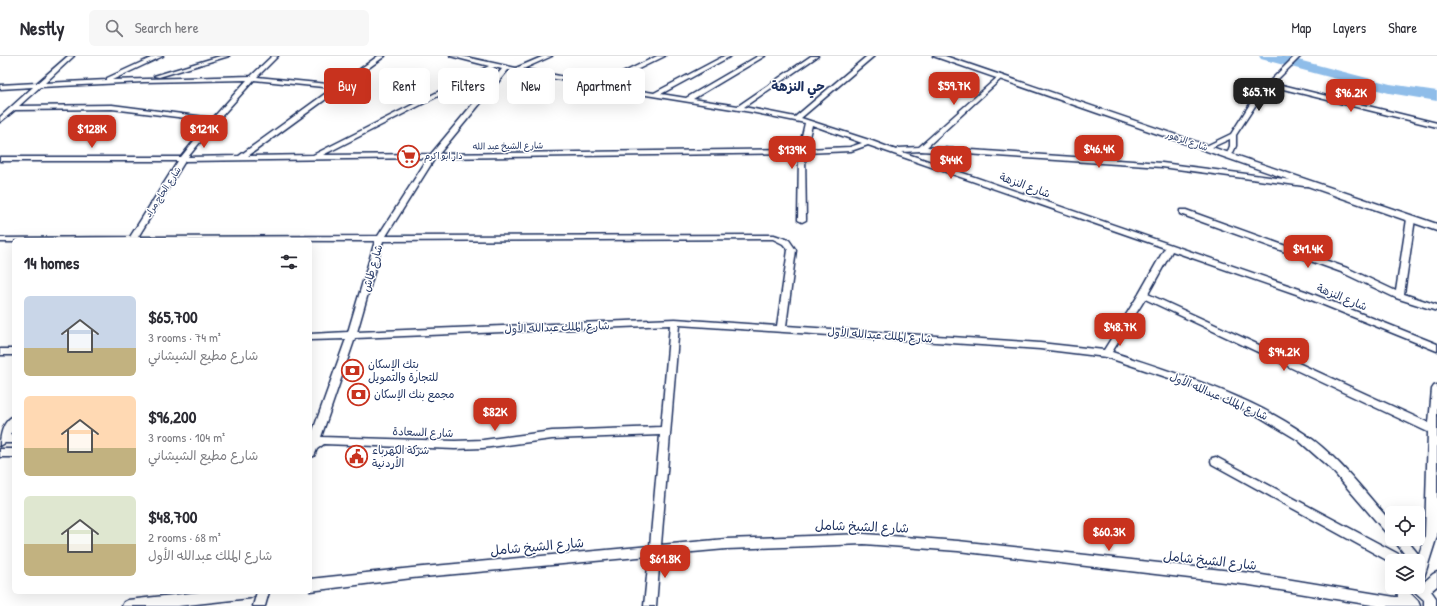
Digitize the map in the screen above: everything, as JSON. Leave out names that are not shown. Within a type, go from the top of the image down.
[{"type":"main road","name":"شارع الزهور","points":[[937,56],[1229,156],[1304,184],[1437,228]]},
{"type":"street","points":[[0,120],[71,56]]},
{"type":"street","points":[[101,82],[129,71],[160,56]]},
{"type":"street","points":[[144,80],[226,56]]},
{"type":"street","name":"شارع الحاج مراد","points":[[134,238],[184,159],[214,120],[252,78],[275,56]]},
{"type":"street","points":[[365,68],[382,56]]},
{"type":"street","name":"شارع النزهة","points":[[453,56],[506,68]]},
{"type":"street","points":[[521,68],[549,56]]},
{"type":"street","points":[[637,68],[662,56]]},
{"type":"street","points":[[655,95],[728,56]]},
{"type":"street","points":[[688,100],[762,56]]},
{"type":"street","points":[[739,108],[815,56]]},
{"type":"street","points":[[796,119],[871,56]]},
{"type":"street","points":[[1206,148],[1233,135],[1252,106],[1272,82],[1297,57]]},
{"type":"street","points":[[312,157],[493,66]]},
{"type":"street","name":"شارع طاش","points":[[317,436],[352,335],[380,239],[433,156],[506,68]]},
{"type":"street","points":[[129,71],[129,81]]},
{"type":"street","points":[[921,149],[1000,77]]},
{"type":"street","points":[[0,87],[144,80],[252,78],[324,85]]},
{"type":"street","points":[[1272,82],[1437,124]]},
{"type":"street","name":"شارع النزهة","points":[[645,93],[739,108],[809,122],[1302,293],[1437,348]]},
{"type":"street","points":[[241,158],[324,98]]},
{"type":"street","points":[[13,108],[112,107],[214,120]]},
{"type":"street","points":[[802,220],[802,151],[809,122]]},
{"type":"street","points":[[1229,156],[1233,146],[1233,135]]},
{"type":"street","name":"شارع الشيخ عبد الله","points":[[0,158],[184,159],[802,151],[850,149],[870,142]]},
{"type":"street","points":[[893,150],[921,149],[1099,159],[1162,165],[1304,184]]},
{"type":"street","points":[[1184,212],[1344,270],[1399,296],[1437,308]]},
{"type":"street","points":[[1399,296],[1411,219]]},
{"type":"street","points":[[312,239],[778,238],[786,242],[792,250],[781,328]]},
{"type":"street","points":[[0,240],[12,240]]},
{"type":"street","points":[[1106,354],[1143,295],[1170,247]]},
{"type":"street","points":[[1143,295],[1434,430]]},
{"type":"street","points":[[650,606],[675,322]]},
{"type":"street","name":"شارع الملك عبدالله الأول","points":[[312,337],[675,322],[1040,346],[1106,354],[1193,382],[1262,413],[1302,437],[1335,466],[1385,523]]},
{"type":"street","points":[[0,352],[12,352]]},
{"type":"street","points":[[1425,554],[1432,536],[1434,430],[1437,389]]},
{"type":"street","points":[[1,440],[12,423]]},
{"type":"street","name":"شارع السعادة","points":[[317,436],[455,445],[483,444],[552,435],[665,431]]},
{"type":"street","points":[[312,447],[317,436]]},
{"type":"street","points":[[1,440],[12,439]]},
{"type":"street","points":[[0,453],[12,453]]},
{"type":"street","points":[[1216,461],[1387,554]]},
{"type":"street","name":"شارع الشيخ شامل","points":[[312,585],[412,573],[726,544],[864,539],[958,546],[1250,579],[1414,605]]},
{"type":"street","points":[[1425,586],[1437,578]]},
{"type":"street","points":[[1425,593],[1433,603]]},
{"type":"street","points":[[128,606],[233,594]]},
{"type":"street","points":[[259,606],[262,594]]},
{"type":"street","points":[[1404,594],[1414,605]]},
{"type":"waterway","points":[[1266,56],[1389,88],[1437,96]]},
{"type":"place","name":"دار ابو اكرم","points":[[409,156]]},
{"type":"place","name":"بتك الإسكان للتجارة والتمويل","points":[[353,370]]},
{"type":"place","name":"مجمع بنك الإسكان","points":[[358,394]]},
{"type":"place","name":"شركة الكهرباء الأردنية","points":[[356,456]]},
{"type":"district","name":"حي النزهة","points":[[798,86]]}]
